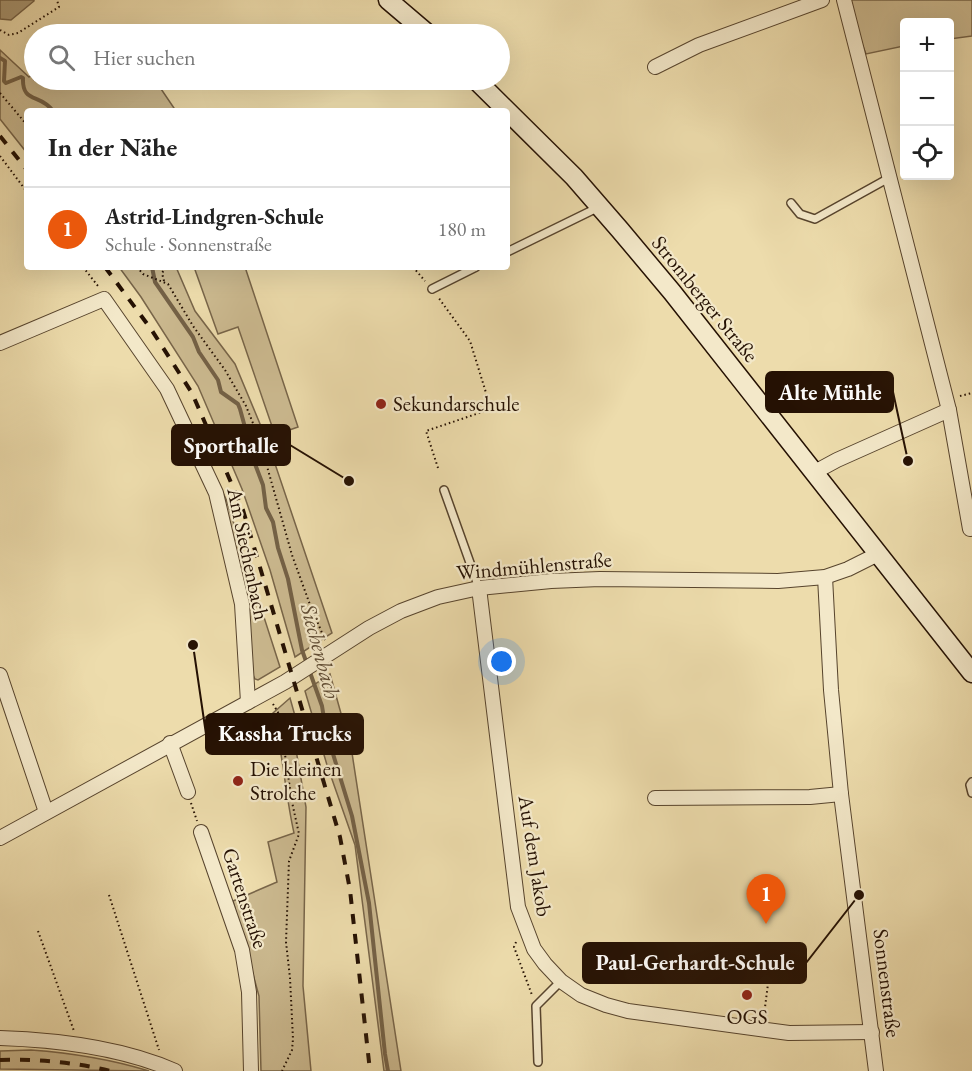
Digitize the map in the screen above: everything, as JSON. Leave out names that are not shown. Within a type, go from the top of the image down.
[{"type":"main road","points":[[388,0],[416,24]]},
{"type":"main road","name":"Stromberger Straße","points":[[486,90],[505,108]]},
{"type":"main road","name":"Stromberger Straße","points":[[510,113],[567,169],[600,206],[679,302],[972,673]]},
{"type":"street","points":[[655,67],[699,45],[822,0]]},
{"type":"street","points":[[843,0],[949,410],[970,529]]},
{"type":"street","points":[[0,343],[104,299]]},
{"type":"street","name":"Am Siechenbach","points":[[104,299],[167,389],[216,493],[242,604],[248,702]]},
{"type":"street","points":[[813,473],[949,410]]},
{"type":"street","name":"Windmühlenstraße","points":[[0,838],[301,672],[369,628],[401,611],[438,597],[479,588],[600,579],[778,581],[825,577],[848,569],[878,554]]},
{"type":"street","name":"Sonnenstraße","points":[[825,577],[831,690],[841,794],[876,1071]]},
{"type":"street","name":"Auf dem Jakob","points":[[479,588],[518,907],[534,949],[545,964],[561,981],[581,995],[628,1011],[789,1033],[872,1032]]},
{"type":"street","points":[[0,675],[46,812]]},
{"type":"street","points":[[171,743],[188,792]]},
{"type":"street","points":[[655,798],[810,797],[841,794]]},
{"type":"street","name":"Gartenstraße","points":[[201,832],[242,951],[249,992],[251,1071]]},
{"type":"street","points":[[0,1038],[53,1040],[170,1069]]},
{"type":"lane","points":[[791,203],[800,214],[815,219],[889,178]]},
{"type":"lane","points":[[510,251],[600,206]]},
{"type":"lane","points":[[432,289],[470,270]]},
{"type":"lane","points":[[444,490],[479,588]]},
{"type":"lane","points":[[972,782],[970,785],[972,793]]},
{"type":"lane","points":[[538,1062],[536,1006],[561,981]]},
{"type":"path","points":[[32,24],[59,7],[57,0]]},
{"type":"path","points":[[0,30],[9,35],[24,29]]},
{"type":"path","points":[[0,93],[24,121]]},
{"type":"path","points":[[0,156],[24,188]]},
{"type":"path","points":[[85,270],[101,290],[104,299]]},
{"type":"path","points":[[141,270],[151,278],[168,284],[246,406],[259,438],[292,555],[331,653]]},
{"type":"path","points":[[164,270],[162,273],[164,281]]},
{"type":"path","points":[[416,270],[470,341],[491,410],[426,431],[438,468]]},
{"type":"path","points":[[266,691],[279,714],[299,834],[289,861],[286,942],[293,1039],[292,1050],[282,1071]]},
{"type":"path","name":"Gartenstraße","points":[[188,792],[201,832]]},
{"type":"path","points":[[109,895],[170,1069]]},
{"type":"path","points":[[524,925],[514,947],[536,1006]]},
{"type":"path","points":[[38,931],[79,1045]]},
{"type":"path","points":[[761,1029],[768,984]]},
{"type":"shaded area","points":[[0,0],[34,1],[11,20],[0,19]]},
{"type":"shaded area","points":[[845,0],[972,0],[972,36],[954,38],[954,18],[900,18],[900,47],[866,54]]},
{"type":"shaded area","points":[[0,50],[24,72],[24,90],[162,90],[174,108],[24,108],[24,149],[0,119]]},
{"type":"shaded area","points":[[121,270],[177,270],[195,311],[235,364],[268,443],[332,633],[295,657],[270,570],[242,489],[198,386]]},
{"type":"shaded area","points":[[195,270],[246,270],[298,427],[275,435],[238,327],[218,334]]},
{"type":"shaded area","points":[[196,437],[226,499],[280,667],[258,680],[253,675],[247,612],[236,553],[219,496]]},
{"type":"shaded area","points":[[330,674],[352,753],[401,1071],[384,1071],[355,845],[327,765],[305,691]]},
{"type":"shaded area","points":[[290,698],[304,748],[296,750],[306,807],[303,986],[311,1071],[261,1071],[259,996],[233,901],[277,882],[268,842],[294,833],[273,713]]},
{"type":"shaded area","points":[[31,1050],[91,1057],[149,1071],[0,1069],[0,1051]]},
{"type":"waterway","name":"Siechenbach","points":[[0,58],[5,61],[4,81],[6,83],[21,77],[24,89]]},
{"type":"waterway","name":"Siechenbach","points":[[24,90],[50,108]]},
{"type":"waterway","name":"Siechenbach","points":[[153,270],[155,282],[193,337],[199,352],[218,380],[221,392],[238,404],[263,485],[266,508],[273,522],[288,579],[302,650],[322,706],[326,731],[352,816],[369,903],[388,1071]]},
{"type":"railway","points":[[0,136],[24,166]]},
{"type":"railway","points":[[107,270],[151,329],[192,393],[243,510],[340,837],[350,890],[370,1071]]},
{"type":"railway","points":[[0,1060],[55,1062],[110,1071]]},
{"type":"place","name":"Sekundarschule","points":[[381,404]]},
{"type":"place","name":"Alte Mühle","points":[[908,461]]},
{"type":"place","name":"Sporthalle","points":[[349,481]]},
{"type":"place","name":"Kassha Trucks","points":[[193,645]]},
{"type":"place","name":"Die kleinen Strolche","points":[[238,781]]},
{"type":"place","name":"Paul-Gerhardt-Schule","points":[[859,895]]},
{"type":"place","name":"Astrid-Lindgren-Schule","points":[[766,924]]},
{"type":"place","name":"OGS","points":[[747,995]]}]
